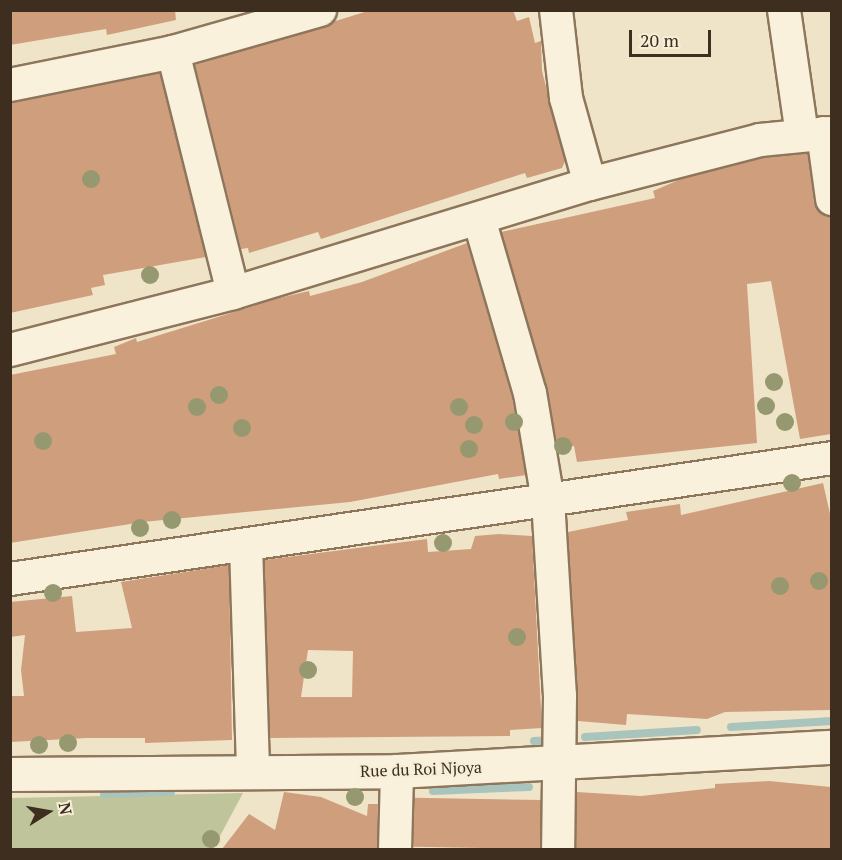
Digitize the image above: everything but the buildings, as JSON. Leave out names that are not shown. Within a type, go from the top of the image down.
[{"type":"main road","name":"Rue du Roi Njoya","points":[[10,774],[397,771],[561,765],[831,747]]},
{"type":"street","points":[[10,85],[173,52],[320,10]]},
{"type":"street","points":[[556,10],[566,98],[590,184]]},
{"type":"street","points":[[784,10],[819,133],[831,199]]},
{"type":"street","points":[[173,52],[233,293]]},
{"type":"street","points":[[10,350],[233,293],[590,184],[760,140],[819,133]]},
{"type":"street","points":[[479,219],[530,393],[548,500],[561,765],[558,849]]},
{"type":"street","points":[[10,579],[831,458]]},
{"type":"street","points":[[246,544],[253,772]]},
{"type":"street","points":[[395,849],[397,771]]},
{"type":"green space","points":[[243,793],[213,849],[11,849],[11,798]]},
{"type":"waterway","points":[[731,727],[832,721]]},
{"type":"waterway","points":[[585,737],[697,730]]},
{"type":"waterway","points":[[534,741],[554,740]]},
{"type":"waterway","points":[[433,791],[529,787]]},
{"type":"waterway","points":[[104,794],[171,792]]}]
